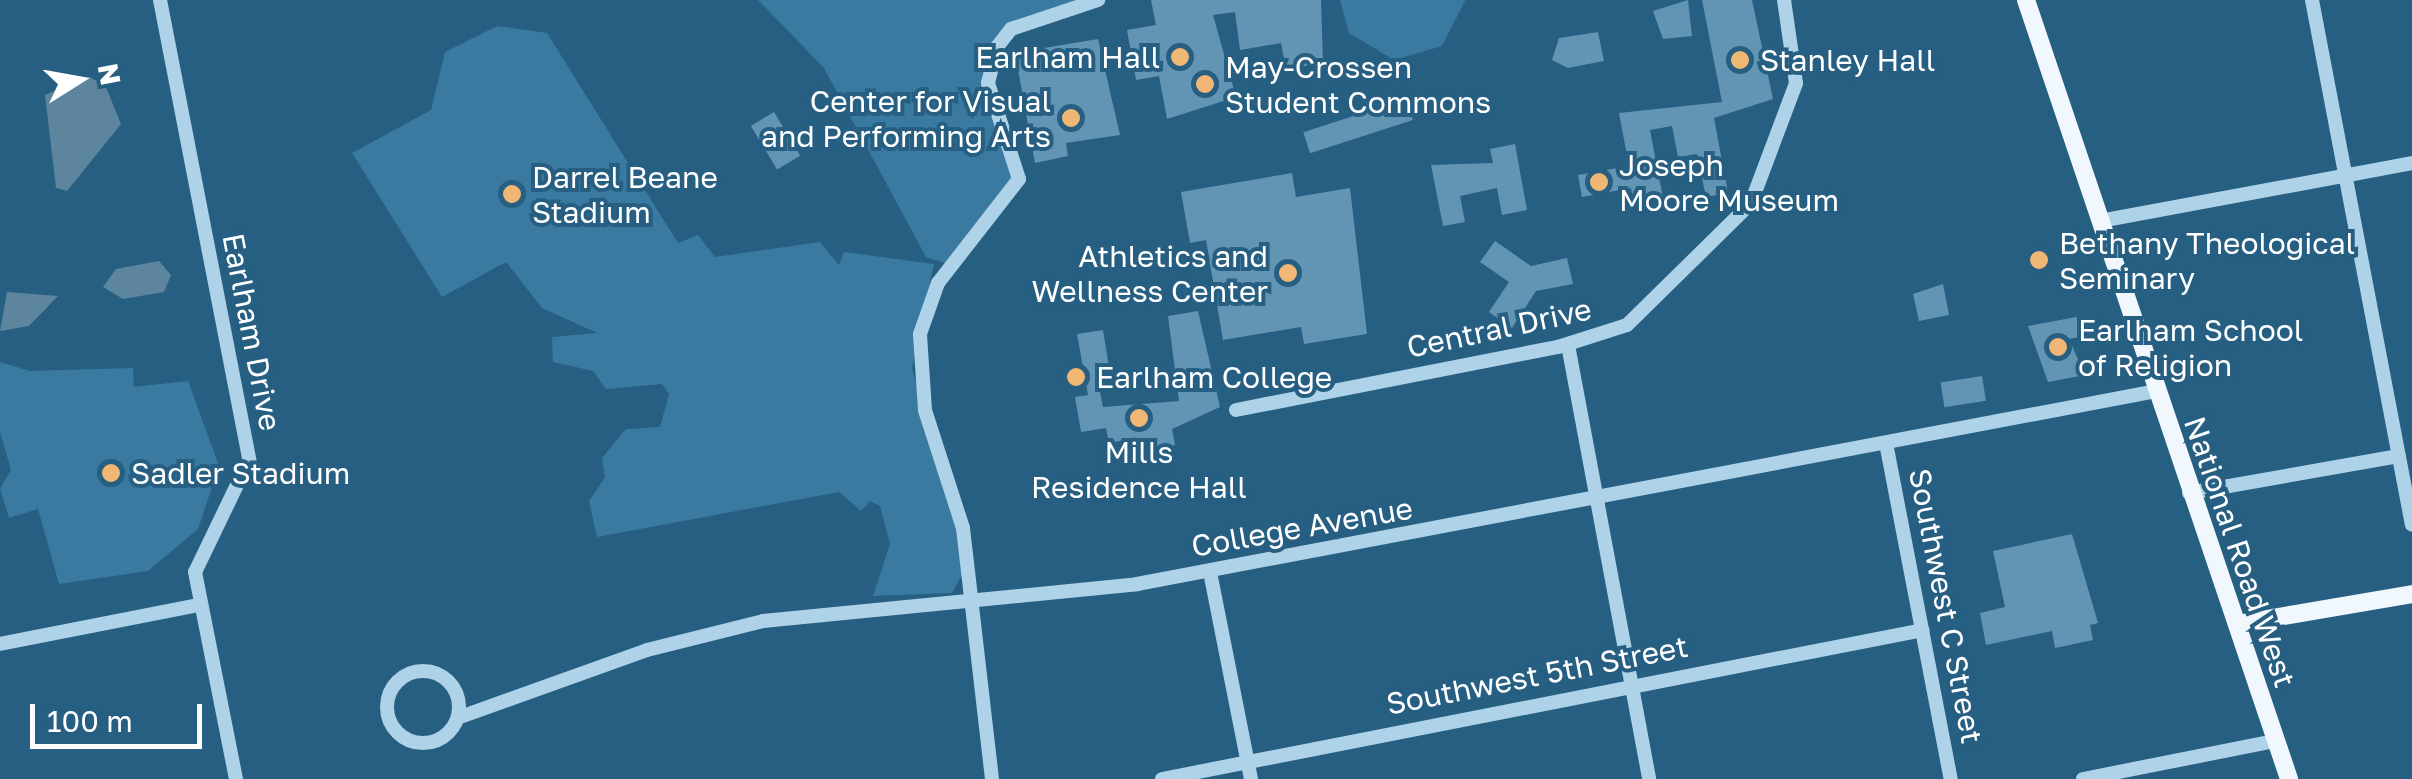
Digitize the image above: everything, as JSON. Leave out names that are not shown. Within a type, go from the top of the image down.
[{"type":"main road","name":"National Road West","points":[[2026,0],[2189,493],[2289,779]]},
{"type":"main road","points":[[2237,624],[2412,594]]},
{"type":"street","name":"Earlham Drive","points":[[160,0],[250,460],[198,552],[199,605],[236,779]]},
{"type":"street","points":[[992,779],[959,506],[925,410],[920,334],[938,283],[1019,179],[988,83],[997,48],[1011,29],[1098,0]]},
{"type":"street","name":"Central Drive","points":[[1236,410],[1568,344],[1627,325],[1655,304],[1751,203],[1796,82],[1784,0]]},
{"type":"street","points":[[2312,0],[2412,526]]},
{"type":"street","points":[[2100,221],[2412,162]]},
{"type":"street","points":[[1568,344],[1649,779]]},
{"type":"street","name":"College Avenue","points":[[463,716],[454,690],[431,673],[404,676],[388,697],[391,724],[413,740],[432,740],[463,716],[720,630],[1210,572],[2156,391]]},
{"type":"street","name":"Southwest C Street","points":[[1886,443],[1951,779]]},
{"type":"street","points":[[2189,493],[2399,456]]},
{"type":"street","points":[[1210,572],[1251,779]]},
{"type":"street","points":[[0,644],[199,605]]},
{"type":"street","name":"Southwest 5th Street","points":[[1162,779],[1247,758],[1923,630]]},
{"type":"street","points":[[2083,779],[2275,741]]},
{"type":"shaded area","points":[[758,0],[1098,0],[1011,29],[988,83],[1019,179],[951,265],[926,257],[824,68]]},
{"type":"shaded area","points":[[1340,0],[1465,1],[1442,46],[1394,60],[1349,33]]},
{"type":"shaded area","points":[[497,26],[547,33],[678,243],[698,235],[715,257],[820,242],[839,265],[844,252],[934,264],[912,368],[958,534],[962,575],[952,593],[873,596],[890,544],[880,506],[870,501],[861,511],[839,492],[597,537],[589,501],[605,477],[602,458],[626,429],[660,427],[669,394],[662,384],[606,389],[593,371],[553,362],[552,337],[597,333],[542,308],[506,262],[442,297],[352,153],[431,110],[445,52]]},
{"type":"shaded area","points":[[89,77],[105,85],[121,124],[67,191],[56,188],[45,95]]},
{"type":"shaded area","points":[[159,261],[171,275],[164,292],[123,299],[103,287],[116,269]]},
{"type":"shaded area","points":[[7,292],[58,296],[29,326],[0,331]]},
{"type":"shaded area","name":"Sadler Stadium","points":[[0,362],[30,371],[133,368],[134,387],[188,381],[219,466],[198,529],[148,571],[59,584],[38,509],[9,518],[0,489],[11,470],[0,432]]},
{"type":"building","name":"Earlham Hall","points":[[1151,0],[1321,0],[1323,63],[1286,69],[1281,43],[1240,50],[1235,12],[1213,15],[1236,97],[1167,119],[1159,76],[1136,80],[1127,30],[1156,25]]},
{"type":"building","points":[[1688,0],[1692,36],[1663,39],[1653,11]]},
{"type":"building","points":[[1702,0],[1752,0],[1773,99],[1714,118],[1728,193],[1706,197],[1697,154],[1678,157],[1672,126],[1650,130],[1663,198],[1634,204],[1631,188],[1582,197],[1578,175],[1629,166],[1619,113],[1722,102]]},
{"type":"building","points":[[1598,32],[1604,61],[1568,68],[1552,60],[1559,38]]},
{"type":"building","name":"Center for Visual and Performing Arts","points":[[1098,39],[1120,135],[1066,143],[1068,156],[1035,163],[1015,53]]},
{"type":"building","points":[[1406,99],[1413,120],[1310,153],[1303,132]]},
{"type":"building","points":[[774,112],[800,156],[777,170],[751,126]]},
{"type":"building","points":[[1515,144],[1527,210],[1502,215],[1497,188],[1460,196],[1465,222],[1443,226],[1431,165],[1493,163],[1490,149]]},
{"type":"building","name":"Athletics and Wellness Center","points":[[1292,173],[1296,197],[1350,188],[1367,334],[1304,344],[1301,327],[1223,340],[1206,240],[1190,243],[1181,192]]},
{"type":"building","points":[[1495,241],[1531,266],[1567,258],[1573,284],[1536,291],[1512,328],[1489,312],[1509,282],[1480,262]]},
{"type":"building","points":[[1943,284],[1949,315],[1919,321],[1913,294]]},
{"type":"building","points":[[1198,311],[1220,407],[1172,429],[1175,445],[1137,452],[1135,438],[1109,443],[1106,428],[1081,432],[1075,397],[1088,395],[1077,334],[1103,330],[1112,385],[1099,387],[1103,407],[1179,401],[1168,316]]},
{"type":"building","points":[[2082,316],[2086,336],[2069,339],[2085,375],[2048,382],[2028,326]]},
{"type":"building","points":[[1982,376],[1986,401],[1944,407],[1941,383]]},
{"type":"building","points":[[2072,534],[2098,623],[2090,625],[2093,640],[2055,648],[2052,631],[1986,645],[1980,613],[2005,607],[1993,551]]},
{"type":"place","name":"Earlham Hall","points":[[1180,57]]},
{"type":"place","name":"Stanley Hall","points":[[1740,60]]},
{"type":"place","name":"May-Crossen Student Commons","points":[[1205,84]]},
{"type":"place","name":"Center for Visual and Performing Arts","points":[[1071,118]]},
{"type":"place","name":"Joseph Moore Museum","points":[[1599,182]]},
{"type":"place","name":"Darrel Beane Stadium","points":[[512,194]]},
{"type":"place","name":"Bethany Theological Seminary","points":[[2039,260]]},
{"type":"place","name":"Athletics and Wellness Center","points":[[1288,273]]},
{"type":"place","name":"Earlham School of Religion","points":[[2058,347]]},
{"type":"place","name":"Earlham College","points":[[1076,377]]},
{"type":"place","name":"Mills Residence Hall","points":[[1139,418]]},
{"type":"place","name":"Sadler Stadium","points":[[111,473]]}]
